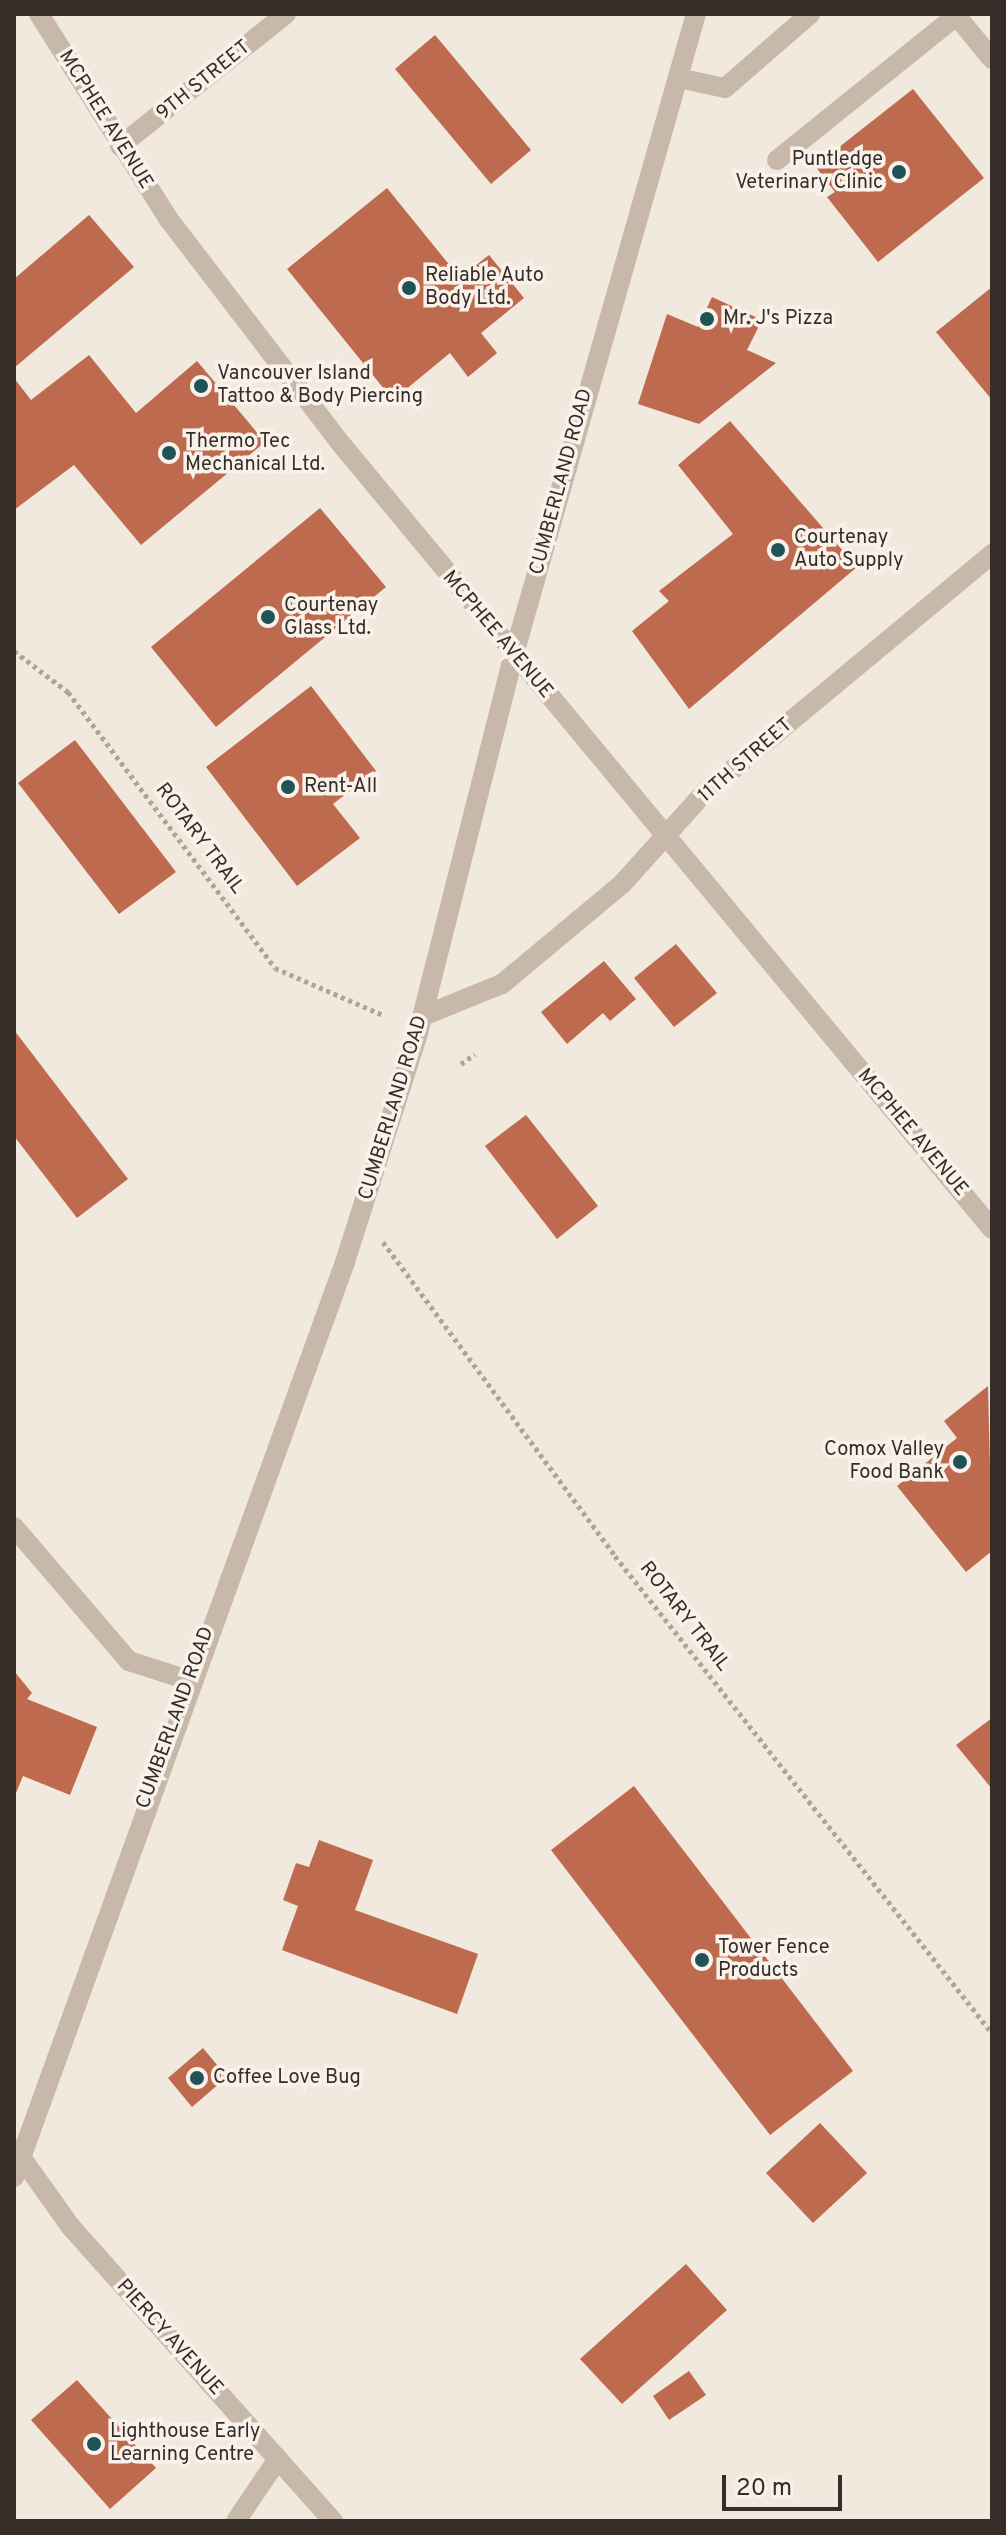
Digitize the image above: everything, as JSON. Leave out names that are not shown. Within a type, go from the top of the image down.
[{"type":"street","name":"MCPHEE AVENUE","points":[[39,14],[120,146],[342,445],[992,1229]]},
{"type":"street","name":"9TH STREET","points":[[120,146],[286,14]]},
{"type":"street","name":"CUMBERLAND ROAD","points":[[14,2177],[18,2153],[188,1680],[361,1213],[423,1016],[514,654],[696,14]]},
{"type":"street","points":[[678,78],[725,88],[810,14]]},
{"type":"street","points":[[777,160],[955,15],[992,59]]},
{"type":"street","name":"11TH STREET","points":[[423,1016],[502,984],[668,839],[703,794],[992,554]]},
{"type":"street","points":[[14,1527],[129,1661],[188,1680]]},
{"type":"street","name":"PIERCY AVENUE","points":[[18,2153],[71,2227],[333,2521]]},
{"type":"street","points":[[236,2521],[278,2459]]},
{"type":"path","name":"ROTARY TRAIL","points":[[14,651],[68,692],[275,968],[381,1014]]},
{"type":"path","points":[[461,1064],[475,1054]]},
{"type":"path","name":"ROTARY TRAIL","points":[[361,1213],[615,1556],[992,2033]]},
{"type":"building","points":[[435,35],[531,150],[491,184],[395,69]]},
{"type":"building","name":"Puntledge Veterinary Clinic","points":[[913,89],[984,178],[878,262],[827,197],[835,192],[815,166]]},
{"type":"building","name":"Reliable Auto Body Ltd.","points":[[387,188],[460,278],[489,255],[524,298],[481,333],[497,353],[468,377],[450,353],[393,400],[287,269]]},
{"type":"building","points":[[89,215],[134,267],[14,368],[14,279]]},
{"type":"building","points":[[992,287],[992,400],[936,332]]},
{"type":"building","points":[[712,297],[762,320],[747,350],[776,363],[699,424],[638,404],[667,314],[698,327]]},
{"type":"building","name":"Thermo Tec Mechanical Ltd.","points":[[89,355],[136,413],[197,361],[265,442],[141,545],[74,465],[14,510],[14,378],[31,400]]},
{"type":"building","name":"Courtenay Auto Supply","points":[[730,421],[857,567],[689,709],[632,631],[669,601],[659,591],[733,534],[678,465]]},
{"type":"building","name":"Courtenay Glass Ltd.","points":[[320,508],[386,587],[216,727],[151,647]]},
{"type":"building","name":"Rent-All","points":[[311,686],[376,771],[333,804],[360,838],[297,886],[206,767]]},
{"type":"building","points":[[75,740],[176,872],[119,914],[18,783]]},
{"type":"building","points":[[676,944],[717,993],[674,1027],[634,978]]},
{"type":"building","points":[[604,961],[636,999],[610,1021],[603,1013],[567,1044],[541,1012]]},
{"type":"building","points":[[14,1030],[128,1179],[77,1218],[14,1136]]},
{"type":"building","points":[[526,1115],[598,1206],[557,1239],[485,1146]]},
{"type":"building","name":"Comox Valley Food Bank","points":[[988,1386],[992,1551],[966,1572],[897,1486],[957,1438],[944,1421]]},
{"type":"building","points":[[14,1671],[32,1693],[27,1699],[97,1727],[70,1795],[23,1776],[14,1798]]},
{"type":"building","points":[[992,1718],[992,1789],[956,1745]]},
{"type":"building","name":"Tower Fence Products","points":[[634,1786],[853,2071],[770,2135],[551,1850]]},
{"type":"building","points":[[319,1840],[373,1860],[355,1910],[478,1954],[457,2014],[282,1950],[298,1906],[283,1900],[296,1863],[309,1867]]},
{"type":"building","name":"Coffee Love Bug","points":[[203,2048],[227,2077],[192,2107],[168,2078]]},
{"type":"building","points":[[820,2123],[867,2173],[813,2223],[766,2173]]},
{"type":"building","points":[[686,2264],[727,2310],[622,2404],[580,2359]]},
{"type":"building","points":[[689,2371],[706,2395],[669,2420],[653,2396]]},
{"type":"building","name":"Lighthouse Early Learning Centre","points":[[77,2380],[156,2468],[110,2509],[31,2420]]},
{"type":"place","name":"Puntledge Veterinary Clinic","points":[[899,172]]},
{"type":"place","name":"Reliable Auto Body Ltd.","points":[[409,288]]},
{"type":"place","name":"Mr. J's Pizza","points":[[707,319]]},
{"type":"place","name":"Vancouver Island Tattoo & Body Piercing","points":[[201,386]]},
{"type":"place","name":"Thermo Tec Mechanical Ltd.","points":[[169,453]]},
{"type":"place","name":"Courtenay Auto Supply","points":[[778,550]]},
{"type":"place","name":"Courtenay Glass Ltd.","points":[[268,617]]},
{"type":"place","name":"Rent-All","points":[[288,787]]},
{"type":"place","name":"Comox Valley Food Bank","points":[[960,1462]]},
{"type":"place","name":"Tower Fence Products","points":[[702,1960]]},
{"type":"place","name":"Coffee Love Bug","points":[[197,2078]]},
{"type":"place","name":"Lighthouse Early Learning Centre","points":[[94,2444]]}]
